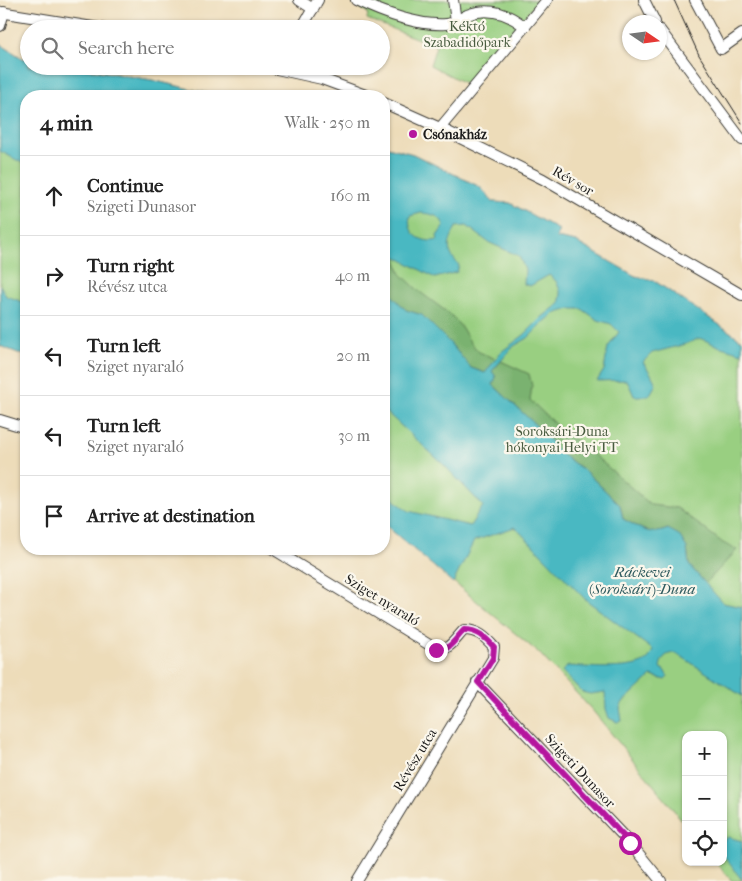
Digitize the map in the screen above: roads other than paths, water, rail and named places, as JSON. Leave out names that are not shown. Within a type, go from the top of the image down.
[{"type":"street","points":[[299,0],[315,4],[306,20]]},
{"type":"street","points":[[356,0],[411,20],[448,24],[466,16],[485,11],[502,13],[512,17],[525,27]]},
{"type":"street","points":[[453,0],[456,22]]},
{"type":"street","points":[[440,128],[548,0]]},
{"type":"street","points":[[644,0],[652,15]]},
{"type":"street","points":[[696,0],[722,49],[742,34]]},
{"type":"street","points":[[0,26],[2,12],[50,20]]},
{"type":"street","points":[[667,39],[742,140]]},
{"type":"street","points":[[305,75],[351,90]]},
{"type":"street","name":"Rév sor","points":[[390,106],[543,179],[742,295]]},
{"type":"street","points":[[0,420],[20,426]]},
{"type":"street","name":"Sziget nyaraló","points":[[283,555],[436,650],[441,651],[450,646],[464,630],[473,630],[494,647],[494,652]]},
{"type":"street","name":"Révész utca","points":[[357,881],[493,658],[494,652]]},
{"type":"street","name":"Szigeti Dunasor","points":[[478,682],[630,843],[661,881]]},
{"type":"water","points":[[0,44],[20,57],[20,75],[122,75],[194,90],[20,90],[20,162],[0,151]]},
{"type":"water","name":"Ráckevei (Soroksári)-Duna","points":[[390,148],[413,154],[480,187],[493,202],[510,203],[559,230],[556,238],[576,242],[635,276],[653,280],[742,340],[742,353],[700,338],[686,344],[652,353],[643,362],[656,384],[649,396],[634,396],[627,380],[597,381],[604,370],[608,347],[619,332],[611,324],[598,320],[582,309],[570,309],[554,314],[528,338],[514,346],[492,371],[496,377],[493,385],[541,430],[560,453],[585,471],[620,505],[623,519],[650,532],[668,529],[679,535],[687,548],[689,565],[723,603],[742,607],[742,696],[676,653],[672,653],[663,659],[660,668],[664,670],[668,677],[665,680],[651,676],[623,702],[620,708],[622,721],[617,722],[609,718],[606,709],[605,692],[590,694],[582,692],[562,671],[568,666],[607,668],[637,665],[647,660],[653,650],[586,600],[515,527],[474,541],[453,583],[390,529],[390,494],[395,501],[409,511],[470,526],[483,506],[444,465],[390,416],[390,293],[406,310],[422,315],[450,343],[471,368],[485,373],[501,352],[524,335],[559,304],[561,295],[556,281],[549,275],[530,286],[524,284],[525,270],[519,256],[488,242],[467,226],[456,227],[449,247],[459,265],[457,272],[435,278],[390,255]],"holes":[[[421,213],[441,219],[444,226],[437,236],[438,240],[421,239],[413,233],[410,228],[410,216]]]},
{"type":"water","points":[[0,285],[6,296],[20,301],[20,354],[0,346]]},
{"type":"water","points":[[727,838],[742,841],[742,880],[727,860]]},
{"type":"tram line","points":[[674,0],[699,55],[742,123]]},
{"type":"place","name":"Csónakház","points":[[413,134]]},
{"type":"park label","name":"Kéktó Szabadidőpark","points":[[467,34]]},
{"type":"park label","name":"Soroksári-Duna hókonyai Helyi TT","points":[[562,440]]}]
